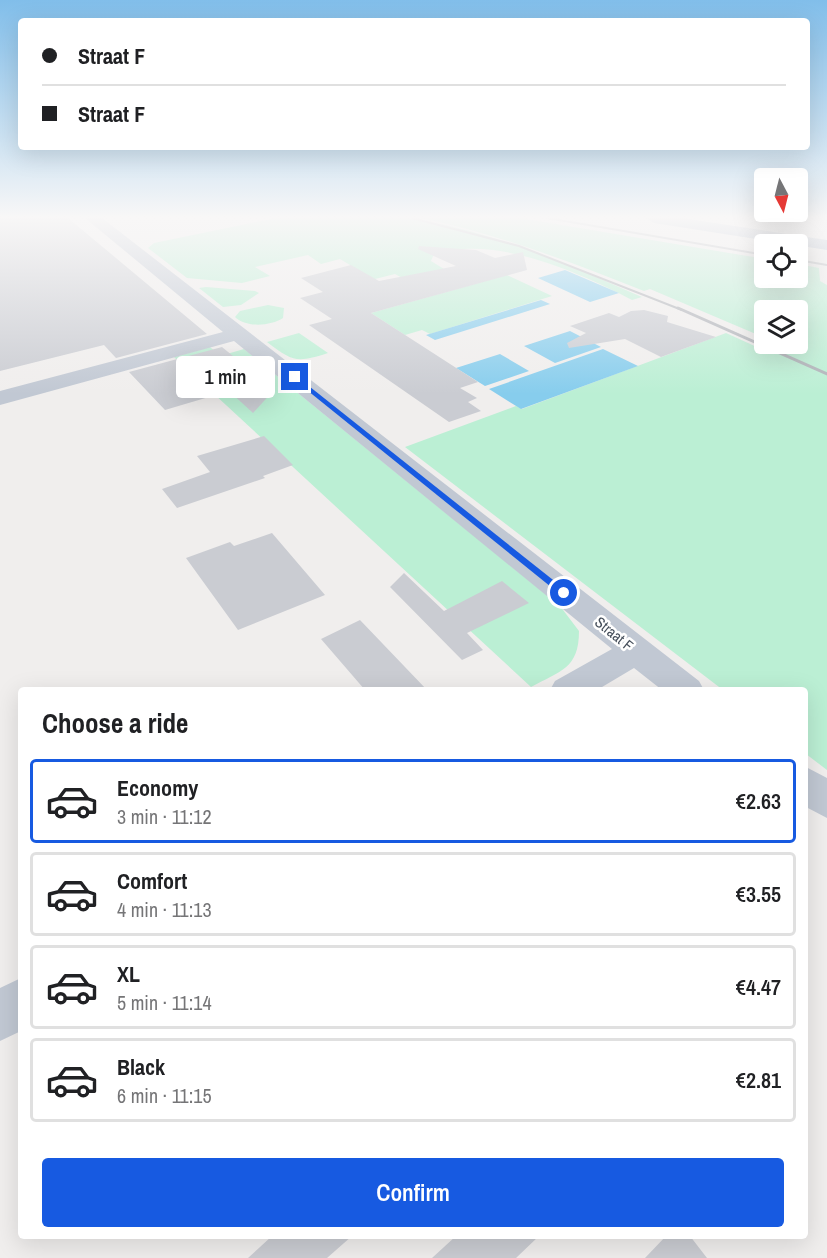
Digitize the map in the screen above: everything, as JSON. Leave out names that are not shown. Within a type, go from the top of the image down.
[{"type":"lane","name":"Straat F","points":[[169,277],[682,687]]},
{"type":"lane","points":[[0,398],[241,333]]},
{"type":"lane","points":[[573,687],[636,651]]},
{"type":"lane","points":[[808,786],[827,801]]},
{"type":"lane","points":[[0,1016],[18,1005]]},
{"type":"green space","points":[[185,277],[267,277],[242,283]]},
{"type":"green space","points":[[353,277],[384,277],[355,284]]},
{"type":"green space","points":[[400,277],[417,277],[406,280]]},
{"type":"green space","points":[[501,277],[511,277],[552,296],[430,334],[422,330],[405,335],[371,313]]},
{"type":"green space","points":[[584,277],[596,277],[642,297],[632,300]]},
{"type":"green space","points":[[607,277],[754,277],[754,288],[808,288],[808,277],[820,277],[820,281],[827,285],[827,770],[808,756],[808,687],[719,687],[405,447],[516,406],[522,409],[726,333],[754,346],[754,354],[808,354],[808,300],[754,300],[754,333],[650,289],[644,291]]},
{"type":"green space","points":[[199,288],[259,293],[241,305],[223,307]]},
{"type":"green space","points":[[268,305],[284,308],[283,318],[259,325],[245,323],[235,317],[240,311]]},
{"type":"green space","points":[[299,333],[328,353],[296,359],[283,354],[267,342]]},
{"type":"green space","points":[[210,347],[220,356],[244,349],[560,606],[579,631],[576,654],[566,667],[531,687],[174,357]]},
{"type":"water","points":[[581,277],[619,293],[590,302],[538,278]]},
{"type":"water","points":[[541,300],[550,304],[435,340],[426,335]]},
{"type":"water","points":[[570,331],[601,347],[555,363],[524,346]]},
{"type":"water","points":[[603,349],[638,366],[521,409],[489,389]]},
{"type":"water","points":[[500,354],[529,371],[485,386],[456,368]]},
{"type":"building","points":[[0,277],[138,277],[207,334],[116,358],[104,345],[0,371]]},
{"type":"building","points":[[371,277],[379,281],[401,277],[503,277],[371,313],[478,382],[460,388],[477,398],[468,402],[481,411],[449,422],[309,325],[332,319],[300,298],[323,292],[301,278]]},
{"type":"building","points":[[644,310],[668,316],[667,322],[716,337],[661,357],[625,339],[569,348],[567,343],[586,333],[570,326],[609,313],[619,317],[631,311]]},
{"type":"building","points":[[222,347],[274,390],[253,413],[229,391],[165,410],[129,372]]},
{"type":"building","points":[[264,436],[293,465],[263,476],[265,478],[177,508],[162,489],[210,472],[197,456]]},
{"type":"building","points":[[272,533],[325,595],[238,630],[186,558],[230,542],[234,546]]},
{"type":"building","points":[[404,573],[444,611],[502,581],[529,603],[467,633],[483,650],[462,660],[390,587]]},
{"type":"building","points":[[360,620],[424,687],[362,687],[321,639]]},
{"type":"building","points":[[269,1239],[349,1239],[327,1258],[248,1258]]},
{"type":"building","points":[[453,1239],[536,1239],[516,1258],[432,1258]]},
{"type":"building","points":[[663,1239],[692,1239],[707,1258],[645,1258]]},
{"type":"railway","points":[[597,277],[682,310]]},
{"type":"railway","points":[[678,308],[827,374]]},
{"type":"route","points":[[295,377],[564,593]]}]
